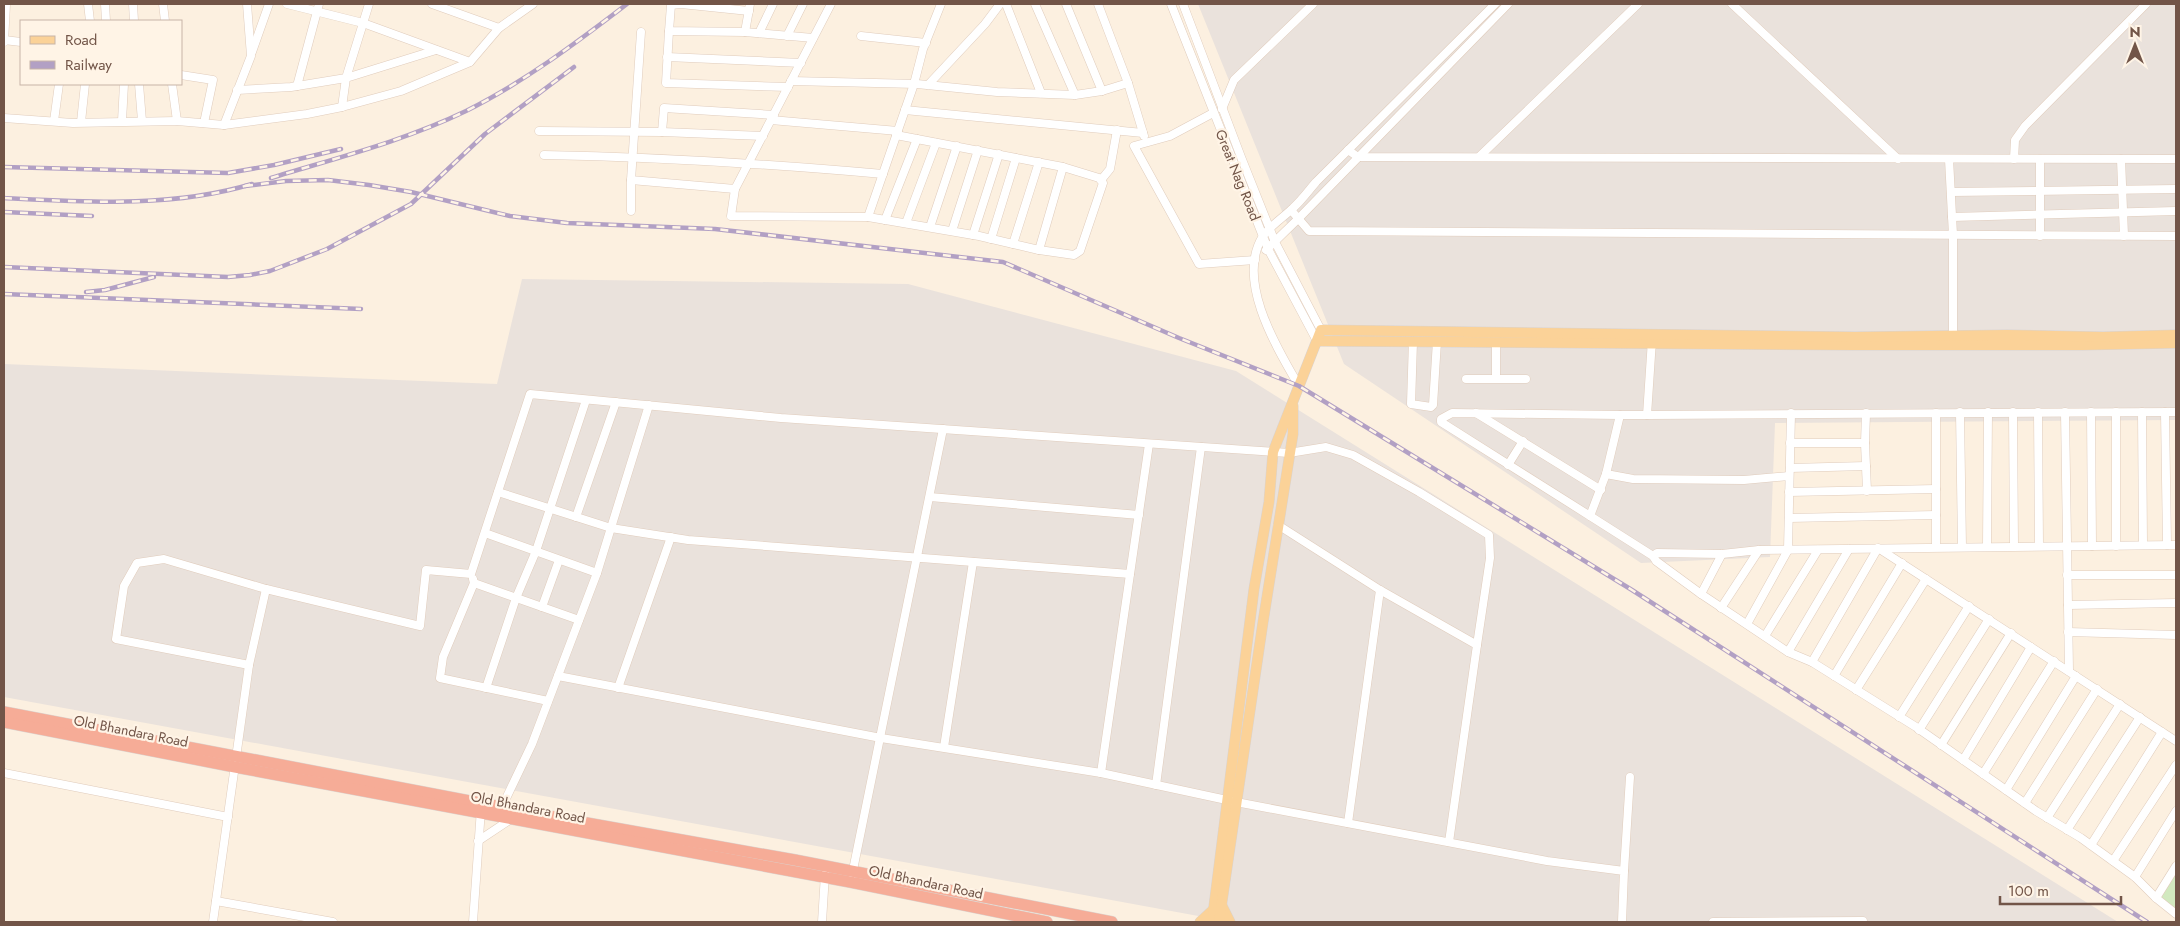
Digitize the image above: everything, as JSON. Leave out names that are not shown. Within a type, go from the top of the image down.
[{"type":"highway","points":[[4,712],[65,728]]},
{"type":"highway","name":"Old Bhandara Road","points":[[4,722],[65,728],[235,762],[481,807],[500,812],[511,819],[826,872],[937,894],[1047,922]]},
{"type":"highway","points":[[500,812],[826,872]]},
{"type":"highway","points":[[937,894],[1061,918],[1112,922]]},
{"type":"main road","points":[[1219,922],[1218,907],[1257,572],[1269,502],[1273,452],[1322,330],[1652,338],[2176,343]]},
{"type":"main road","points":[[1317,341],[1496,342],[1652,338],[1953,335],[2007,340],[2176,335]]},
{"type":"main road","points":[[1231,801],[1293,434],[1293,402]]},
{"type":"main road","points":[[1200,922],[1218,907]]},
{"type":"main road","points":[[1212,922],[1218,907]]},
{"type":"main road","points":[[1218,907],[1230,922]]},
{"type":"street","points":[[6,4],[4,41],[20,42]]},
{"type":"street","points":[[88,4],[90,20]]},
{"type":"street","points":[[106,4],[106,20]]},
{"type":"street","points":[[133,4],[134,20]]},
{"type":"street","points":[[163,4],[165,20]]},
{"type":"street","points":[[247,4],[251,56]]},
{"type":"street","points":[[224,125],[269,4]]},
{"type":"street","points":[[286,4],[318,8],[470,62]]},
{"type":"street","points":[[342,107],[346,78],[369,4]]},
{"type":"street","points":[[432,4],[443,6],[499,28]]},
{"type":"street","points":[[4,118],[81,122],[177,121],[224,125],[307,114],[342,107],[401,91],[470,62],[499,28],[533,4]]},
{"type":"street","points":[[759,33],[773,4]]},
{"type":"street","points":[[787,36],[803,4]]},
{"type":"street","points":[[831,4],[735,189],[731,216],[868,217],[1074,255],[1080,251],[1103,183],[1101,180]]},
{"type":"street","points":[[868,217],[914,84],[926,43],[941,4]]},
{"type":"street","points":[[928,85],[985,24],[1000,4]]},
{"type":"street","points":[[1006,4],[1041,93]]},
{"type":"street","points":[[1035,4],[1075,95]]},
{"type":"street","points":[[1066,4],[1102,91]]},
{"type":"street","points":[[1098,4],[1128,83],[1146,142]]},
{"type":"street","name":"Great Nag Road","points":[[1171,4],[1268,249],[1317,341]]},
{"type":"street","points":[[1182,4],[1275,242],[1322,330]]},
{"type":"street","points":[[1222,109],[1234,80],[1314,4]]},
{"type":"street","points":[[1299,386],[1270,334],[1255,283],[1256,257],[1263,236],[1494,4]]},
{"type":"street","points":[[1214,113],[1170,136],[1134,146],[1199,264],[1256,257],[1268,249],[1508,4]]},
{"type":"street","points":[[1480,156],[1638,4]]},
{"type":"street","points":[[1732,4],[1898,159]]},
{"type":"street","points":[[2014,159],[2015,140],[2025,126],[2146,4]]},
{"type":"street","points":[[745,32],[750,7],[670,5],[666,83],[914,84],[998,92],[1075,95],[1102,91],[1128,83]]},
{"type":"street","points":[[296,86],[318,8]]},
{"type":"street","points":[[669,31],[745,32],[814,38]]},
{"type":"street","points":[[631,211],[632,156],[641,32]]},
{"type":"street","points":[[861,36],[926,43]]},
{"type":"street","points":[[237,90],[296,86],[346,78],[436,50]]},
{"type":"street","points":[[667,56],[801,63]]},
{"type":"street","points":[[182,75],[213,80],[204,123]]},
{"type":"street","points":[[54,121],[59,85]]},
{"type":"street","points":[[81,122],[85,85]]},
{"type":"street","points":[[122,121],[124,85]]},
{"type":"street","points":[[139,85],[142,120]]},
{"type":"street","points":[[172,85],[177,121]]},
{"type":"street","points":[[662,132],[664,108],[773,118],[897,133],[916,139],[1063,166],[1101,180]]},
{"type":"street","points":[[905,110],[1143,133]]},
{"type":"street","points":[[1101,180],[1110,169],[1117,130]]},
{"type":"street","points":[[539,131],[662,132],[763,136]]},
{"type":"street","points":[[885,220],[916,139]]},
{"type":"street","points":[[906,224],[936,142]]},
{"type":"street","points":[[930,228],[957,146]]},
{"type":"street","points":[[952,231],[978,150]]},
{"type":"street","points":[[1348,150],[1358,157],[2176,159]]},
{"type":"street","points":[[973,235],[999,154]]},
{"type":"street","points":[[544,155],[632,156],[749,162],[883,174]]},
{"type":"street","points":[[991,239],[1016,158]]},
{"type":"street","points":[[1949,159],[1953,235],[1953,335]]},
{"type":"street","points":[[2040,159],[2040,236]]},
{"type":"street","points":[[2121,159],[2124,236]]},
{"type":"street","points":[[1013,244],[1039,162]]},
{"type":"street","points":[[1039,250],[1063,166]]},
{"type":"street","points":[[631,180],[735,189]]},
{"type":"street","points":[[1951,192],[2176,190]]},
{"type":"street","points":[[1291,210],[1309,231],[2176,236]]},
{"type":"street","points":[[1952,217],[2176,211]]},
{"type":"street","points":[[1648,415],[1652,338]]},
{"type":"street","points":[[1413,341],[1412,404],[1431,407],[1433,405],[1437,341]]},
{"type":"street","points":[[1496,342],[1496,378]]},
{"type":"street","points":[[1466,379],[1526,379]]},
{"type":"street","points":[[548,701],[440,678],[443,657],[474,583],[471,574],[530,394],[781,418],[1201,446],[1289,454],[1326,447],[1352,455],[1419,492],[1489,535],[1490,558],[1449,842]]},
{"type":"street","points":[[486,688],[516,598],[536,551],[586,400]]},
{"type":"street","points":[[576,517],[616,402]]},
{"type":"street","points":[[500,812],[532,744],[597,573],[649,405]]},
{"type":"street","points":[[1960,412],[1962,547]]},
{"type":"street","points":[[1987,546],[1988,412]]},
{"type":"street","points":[[2014,412],[2014,546]]},
{"type":"street","points":[[2038,412],[2039,546]]},
{"type":"street","points":[[2006,790],[2073,674],[2068,632],[2065,412]]},
{"type":"street","points":[[2091,412],[2092,546]]},
{"type":"street","points":[[2116,412],[2116,546]]},
{"type":"street","points":[[2142,412],[2143,545]]},
{"type":"street","points":[[2165,412],[2167,545]]},
{"type":"street","points":[[2176,412],[1791,413],[1620,416],[1476,413],[1447,414],[1441,422],[1653,556],[1656,561],[1701,594],[1788,652],[1812,662],[1920,730],[2025,804],[2091,845],[2135,877],[2156,898],[2176,914]]},
{"type":"street","points":[[1476,413],[1601,490]]},
{"type":"street","points":[[1747,624],[1788,550],[1791,413]]},
{"type":"street","points":[[1866,413],[1867,491]]},
{"type":"street","points":[[1936,413],[1936,547]]},
{"type":"street","points":[[1590,516],[1606,474],[1620,416]]},
{"type":"street","points":[[852,877],[943,429]]},
{"type":"street","points":[[1508,465],[1523,441]]},
{"type":"street","points":[[1790,443],[1865,443]]},
{"type":"street","points":[[1101,773],[1149,444]]},
{"type":"street","points":[[1156,785],[1201,446]]},
{"type":"street","points":[[1606,474],[1633,479],[1726,480],[1790,472],[1866,466]]},
{"type":"street","points":[[1789,492],[1936,489]]},
{"type":"street","points":[[498,492],[611,528],[671,538],[1130,574]]},
{"type":"street","points":[[930,497],[1139,515]]},
{"type":"street","points":[[1789,518],[1936,515]]},
{"type":"street","points":[[1278,525],[1380,590],[1477,646]]},
{"type":"street","points":[[485,533],[597,573]]},
{"type":"street","points":[[618,688],[671,538]]},
{"type":"street","points":[[1653,556],[1657,554],[1722,554],[1759,550],[2176,545]]},
{"type":"street","points":[[1878,548],[2176,741]]},
{"type":"street","points":[[1812,662],[1878,548]]},
{"type":"street","points":[[1788,652],[1849,549]]},
{"type":"street","points":[[1721,608],[1759,550]]},
{"type":"street","points":[[1765,636],[1818,550]]},
{"type":"street","points":[[1701,594],[1722,554]]},
{"type":"street","points":[[249,666],[116,640],[124,586],[137,563],[164,559],[266,589],[420,626],[426,570],[471,574]]},
{"type":"street","points":[[542,607],[560,560]]},
{"type":"street","points":[[944,747],[973,562]]},
{"type":"street","points":[[1834,676],[1902,563]]},
{"type":"street","points":[[2067,575],[2176,575]]},
{"type":"street","points":[[1856,690],[1926,579]]},
{"type":"street","points":[[474,583],[579,620]]},
{"type":"street","points":[[213,922],[249,666],[266,589]]},
{"type":"street","points":[[1348,823],[1380,590]]},
{"type":"street","points":[[2068,605],[2176,603]]},
{"type":"street","points":[[1899,717],[1969,606]]},
{"type":"street","points":[[1920,730],[1989,620]]},
{"type":"street","points":[[2068,632],[2176,635]]},
{"type":"street","points":[[1941,745],[2011,633]]},
{"type":"street","points":[[1962,760],[2031,647]]},
{"type":"street","points":[[1983,774],[2054,661]]},
{"type":"street","points":[[558,676],[881,738],[1101,773],[1231,801],[1547,861],[1624,871]]},
{"type":"street","points":[[2025,804],[2096,689]]},
{"type":"street","points":[[2047,818],[2120,704]]},
{"type":"street","points":[[2067,830],[2140,717]]},
{"type":"street","points":[[2091,845],[2162,732]]},
{"type":"street","points":[[2113,861],[2176,765]]},
{"type":"street","points":[[4,776],[228,817]]},
{"type":"street","points":[[1622,922],[1630,776]]},
{"type":"street","points":[[473,922],[481,807]]},
{"type":"street","points":[[2135,877],[2176,811]]},
{"type":"street","points":[[478,841],[511,819]]},
{"type":"street","points":[[2156,898],[2176,866]]},
{"type":"street","points":[[822,922],[826,872]]},
{"type":"street","points":[[216,901],[333,922]]},
{"type":"street","points":[[1713,922],[1863,922]]},
{"type":"shaded area","points":[[1198,4],[2176,4],[2176,420],[1775,423],[1770,557],[1641,563],[1344,364]]},
{"type":"shaded area","points":[[522,279],[908,284],[1236,371],[2118,922],[1231,922],[4,697],[4,364],[497,384]]},
{"type":"green space","points":[[2176,873],[2176,910],[2160,898]]},
{"type":"railway","points":[[271,178],[394,140],[466,111],[529,75],[627,4]]},
{"type":"railway","points":[[4,267],[228,277],[270,271],[327,249],[411,204],[485,134],[574,67]]},
{"type":"railway","points":[[4,167],[228,173],[274,165],[341,149]]},
{"type":"railway","points":[[245,186],[286,181],[328,180],[411,192],[510,216],[567,223],[715,229],[1003,262],[1179,338],[1299,386],[1632,590],[2147,922]]},
{"type":"railway","points":[[4,198],[129,202],[191,197],[222,192],[252,184]]},
{"type":"railway","points":[[4,212],[92,216]]},
{"type":"railway","points":[[86,292],[105,290],[154,277]]},
{"type":"railway","points":[[4,294],[361,309]]}]
